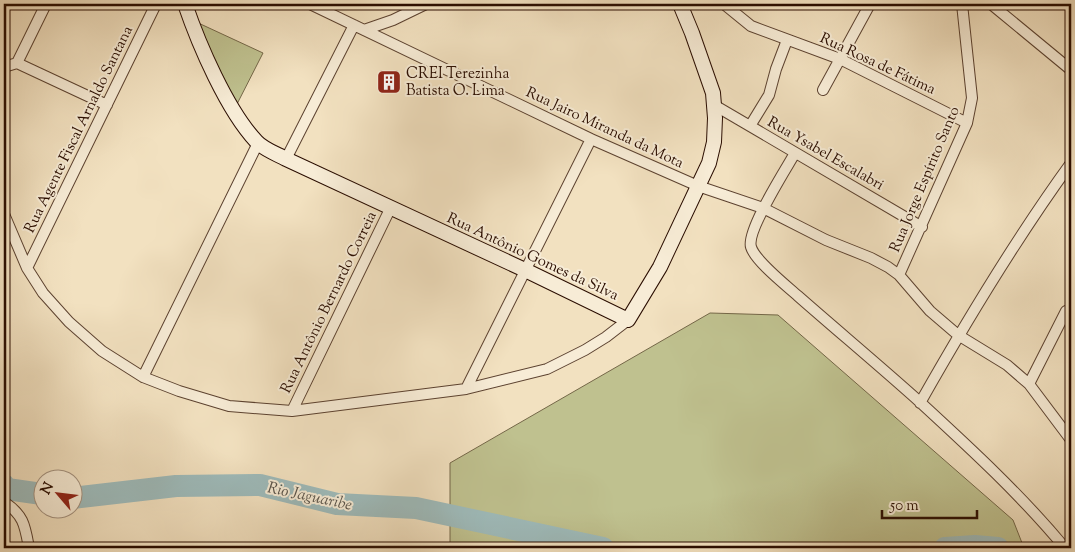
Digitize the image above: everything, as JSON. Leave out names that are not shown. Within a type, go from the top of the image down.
[{"type":"street","points":[[17,63],[46,4]]},
{"type":"street","name":"Rua Agente Fiscal Arnaldo Santana","points":[[27,268],[156,4]]},
{"type":"street","name":"Rua Antônio Gomes da Silva","points":[[184,4],[213,71],[230,104],[244,127],[258,143],[286,159],[628,320],[660,268],[708,163],[714,142],[716,118],[713,93],[680,4]]},
{"type":"street","name":"Rua Jairo Miranda da Mota","points":[[310,4],[591,138],[698,186],[763,208],[826,240],[871,258],[900,275],[930,311],[958,336],[1008,365],[1029,384],[1071,440]]},
{"type":"street","points":[[286,159],[359,27],[393,20],[426,4]]},
{"type":"street","name":"Rua Rosa de Fátima","points":[[724,4],[751,26],[840,59],[967,123]]},
{"type":"street","points":[[822,90],[870,4]]},
{"type":"street","name":"Rua Jorge Espírito Santo","points":[[900,275],[967,123],[972,98],[962,4]]},
{"type":"street","points":[[991,4],[1071,70]]},
{"type":"street","points":[[750,126],[769,95],[787,40]]},
{"type":"street","points":[[4,67],[17,63],[107,105]]},
{"type":"street","name":"Rua Ysabel Escalabri","points":[[714,105],[922,227]]},
{"type":"street","points":[[466,390],[591,138]]},
{"type":"street","points":[[143,377],[258,143]]},
{"type":"street","points":[[795,153],[763,208],[750,238],[750,246],[754,254],[777,277],[920,403],[1000,477],[1065,548]]},
{"type":"street","points":[[920,403],[958,336],[1015,243],[1070,168]]},
{"type":"street","name":"Rua Antônio Bernardo Correia","points":[[292,411],[391,207]]},
{"type":"street","points":[[4,214],[27,268],[43,293],[69,322],[102,351],[143,377],[178,391],[230,406],[292,411],[466,390],[547,369],[585,350],[628,320]]},
{"type":"street","points":[[1029,384],[1066,311]]},
{"type":"street","points":[[4,502],[14,508],[22,519],[29,548]]},
{"type":"green space","points":[[194,21],[263,53],[235,108]]},
{"type":"green space","points":[[710,313],[778,315],[1013,520],[1024,548],[450,548],[450,463]]},
{"type":"waterway","name":"Rio Jaguaribe","points":[[4,485],[7,489],[32,493]]},
{"type":"waterway","name":"Rio Jaguaribe","points":[[82,497],[176,486],[260,485],[337,504],[416,508],[603,548]]},
{"type":"waterway","name":"Rio Jaguaribe","points":[[945,548],[975,546],[998,548]]},
{"type":"place","name":"CREI Terezinha Batista O. Lima","points":[[389,82]]}]
